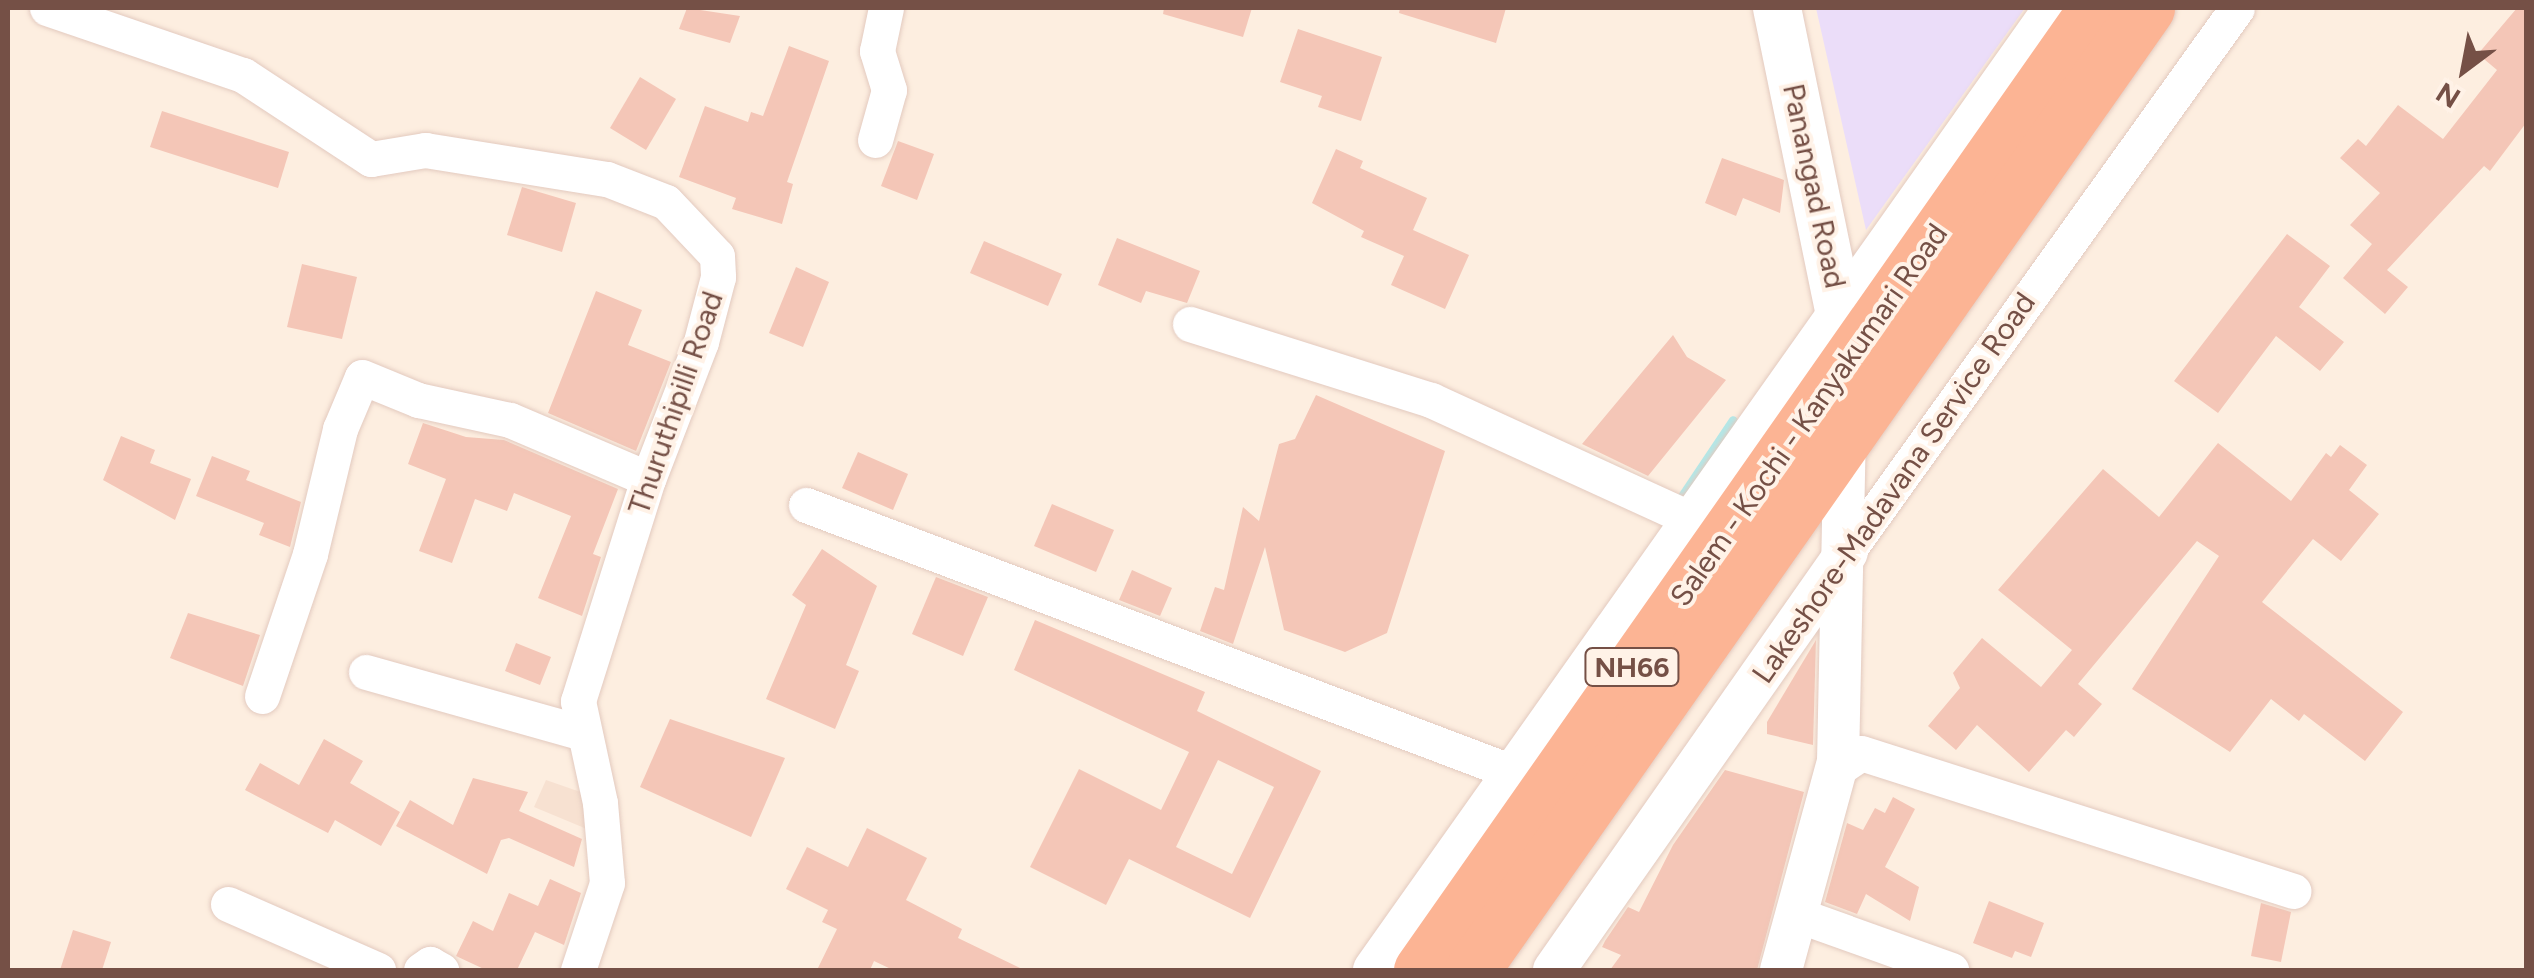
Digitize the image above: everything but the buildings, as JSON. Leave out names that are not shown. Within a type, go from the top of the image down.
[{"type":"highway","name":"Salem - Kochi - Kanyakumari Road","points":[[1421,970],[2096,8]]},
{"type":"highway","name":"Salem - Kochi - Kanyakumari Road","points":[[1472,970],[2147,8]]},
{"type":"highway","points":[[1844,364],[1845,436]]},
{"type":"main road","name":"Panangad Road","points":[[1777,8],[1839,310],[1844,364]]},
{"type":"street","name":"Thuruthipilli Road","points":[[47,8],[244,75],[372,159],[425,150],[606,179],[666,202],[717,256],[718,277],[702,342],[648,479],[578,701],[600,803],[606,883],[578,970]]},
{"type":"street","points":[[875,140],[889,90],[877,51],[886,8]]},
{"type":"street","points":[[1374,970],[2054,8]]},
{"type":"street","name":"Lakeshore-Madavana Service Road","points":[[1554,970],[2238,8]]},
{"type":"street","points":[[1190,324],[1430,400],[1693,520]]},
{"type":"street","points":[[262,696],[310,554],[340,429],[362,377],[418,400],[510,420],[648,479]]},
{"type":"street","points":[[1781,970],[1836,770],[1848,552],[1845,436]]},
{"type":"street","points":[[806,504],[1515,773]]},
{"type":"street","points":[[366,672],[583,733]]},
{"type":"street","points":[[1836,770],[1861,754],[2292,891]]},
{"type":"street","points":[[228,904],[378,970]]},
{"type":"street","points":[[1795,914],[1951,970]]},
{"type":"street","points":[[421,970],[430,964],[441,970]]},
{"type":"shaded area","points":[[1816,8],[2025,8],[1866,230]]},
{"type":"shaded area","points":[[546,780],[589,795],[594,832],[534,807]]},
{"type":"waterway","points":[[1676,505],[1733,420]]}]
